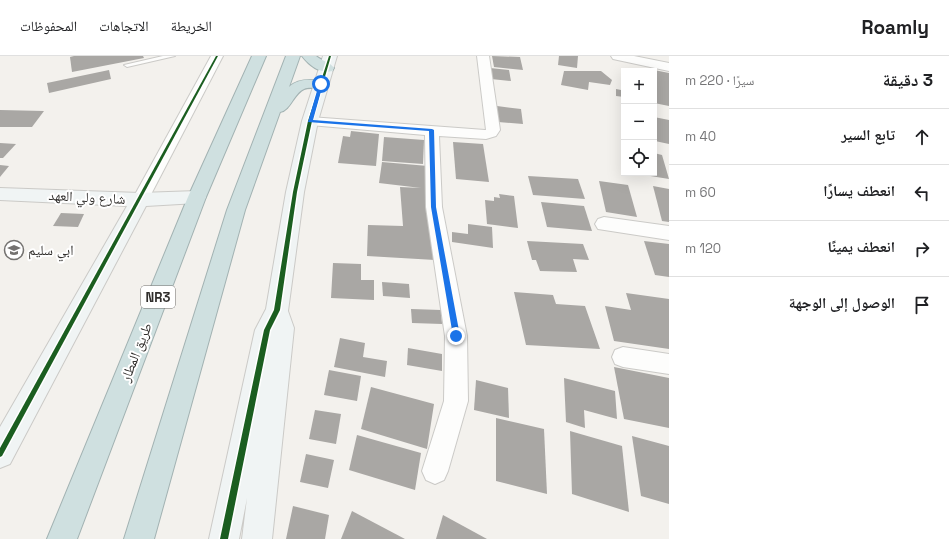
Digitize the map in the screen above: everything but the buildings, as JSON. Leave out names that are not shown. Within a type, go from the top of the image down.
[{"type":"highway","name":"طريق المطار","points":[[62,539],[197,198],[259,56]]},
{"type":"highway","points":[[139,539],[236,210],[293,56]]},
{"type":"highway","points":[[309,56],[316,63],[328,62]]},
{"type":"highway","points":[[267,125],[294,88],[307,84],[321,84]]},
{"type":"street","points":[[0,454],[140,200],[217,56]]},
{"type":"street","points":[[310,121],[486,135],[491,133],[493,130],[483,56]]},
{"type":"street","points":[[616,56],[669,67]]},
{"type":"street","points":[[224,539],[268,330],[277,310],[295,192],[310,121],[328,62]]},
{"type":"street","points":[[432,130],[434,207],[456,336],[456,402],[435,471]]},
{"type":"street","name":"شارع ولي العهد","points":[[0,194],[140,200],[197,198]]},
{"type":"street","points":[[604,224],[669,233]]},
{"type":"street","points":[[257,539],[282,328],[277,310]]},
{"type":"street","points":[[623,357],[669,364]]},
{"type":"lane","points":[[127,65],[172,56]]},
{"type":"cycle path","points":[[0,454],[217,56]]},
{"type":"cycle path","points":[[224,539],[267,330],[277,310],[295,192],[310,121],[330,56]]},
{"type":"place","name":"ابي سليم","points":[[14,250]]},
{"type":"route","points":[[321,84],[310,121],[432,130],[434,207],[456,336]]}]
